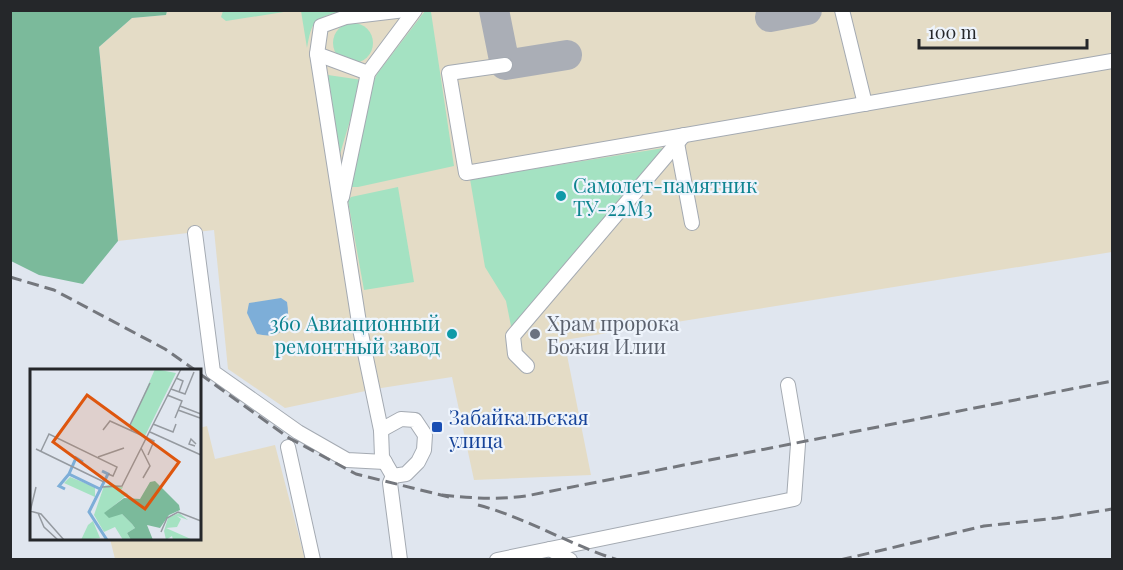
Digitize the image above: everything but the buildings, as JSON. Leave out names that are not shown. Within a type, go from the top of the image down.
[{"type":"street","points":[[393,476],[382,457],[381,430],[360,329],[316,54],[321,26],[346,17],[405,10]]},
{"type":"street","points":[[340,206],[368,73],[415,10]]},
{"type":"street","points":[[842,10],[865,104]]},
{"type":"street","points":[[316,54],[368,73]]},
{"type":"street","points":[[505,65],[449,74],[466,173],[680,139],[1113,61]]},
{"type":"street","points":[[680,139],[692,223]]},
{"type":"street","points":[[526,366],[515,354],[513,336],[680,139]]},
{"type":"street","points":[[195,233],[213,372],[298,432],[347,460],[385,462]]},
{"type":"street","points":[[497,560],[794,499],[798,444],[788,385]]},
{"type":"street","points":[[381,430],[401,419],[415,420],[425,435],[424,450],[418,462],[406,474],[393,476]]},
{"type":"street","points":[[288,447],[313,560]]},
{"type":"street","points":[[393,476],[390,483],[400,560]]},
{"type":"street","points":[[550,549],[570,560]]},
{"type":"shaded area","points":[[167,10],[1112,11],[1112,252],[564,340],[591,475],[474,480],[452,377],[375,389],[285,408],[228,369],[214,230],[118,241],[99,47],[132,18],[166,15]]},
{"type":"shaded area","points":[[207,426],[215,459],[275,445],[305,559],[115,559],[110,540],[201,540],[201,428]]},
{"type":"green space","points":[[11,10],[167,11],[166,15],[132,18],[99,47],[118,241],[83,284],[39,275],[11,261]]},
{"type":"green space","points":[[223,10],[290,11],[226,21],[221,17]]},
{"type":"green space","points":[[301,10],[341,11],[325,16],[316,22],[307,48]]},
{"type":"green space","points":[[425,11],[442,11],[431,12],[454,166],[350,187],[370,89],[377,74]]},
{"type":"green space","points":[[353,23],[367,29],[373,43],[367,57],[353,63],[339,57],[333,43],[339,29]]},
{"type":"green space","points":[[328,75],[362,80],[340,154]]},
{"type":"green space","points":[[670,147],[512,331],[506,301],[485,267],[470,179]]},
{"type":"green space","points":[[398,187],[414,282],[364,290],[348,201],[351,197]]},
{"type":"water","points":[[281,298],[287,302],[288,311],[288,318],[283,329],[273,335],[257,334],[247,313],[249,303]]},
{"type":"taxiway","points":[[494,10],[505,65],[567,55]]},
{"type":"taxiway","points":[[770,17],[807,10]]},
{"type":"railway","points":[[10,277],[54,290],[165,349],[194,369]]},
{"type":"railway","points":[[201,375],[289,438],[356,474],[449,497]]},
{"type":"railway","points":[[442,495],[484,498],[526,496],[1112,381]]},
{"type":"railway","points":[[478,505],[514,517],[618,560]]},
{"type":"railway","points":[[840,560],[984,526],[1112,509]]},
{"type":"place","name":"Самолет-памятник ТУ-22М3","points":[[561,196]]},
{"type":"place","name":"360 Авиационный ремонтный завод","points":[[452,334]]},
{"type":"place","name":"Храм пророка Божия Илии","points":[[535,334]]},
{"type":"place","name":"Забайкальская улица","points":[[437,427]]}]
